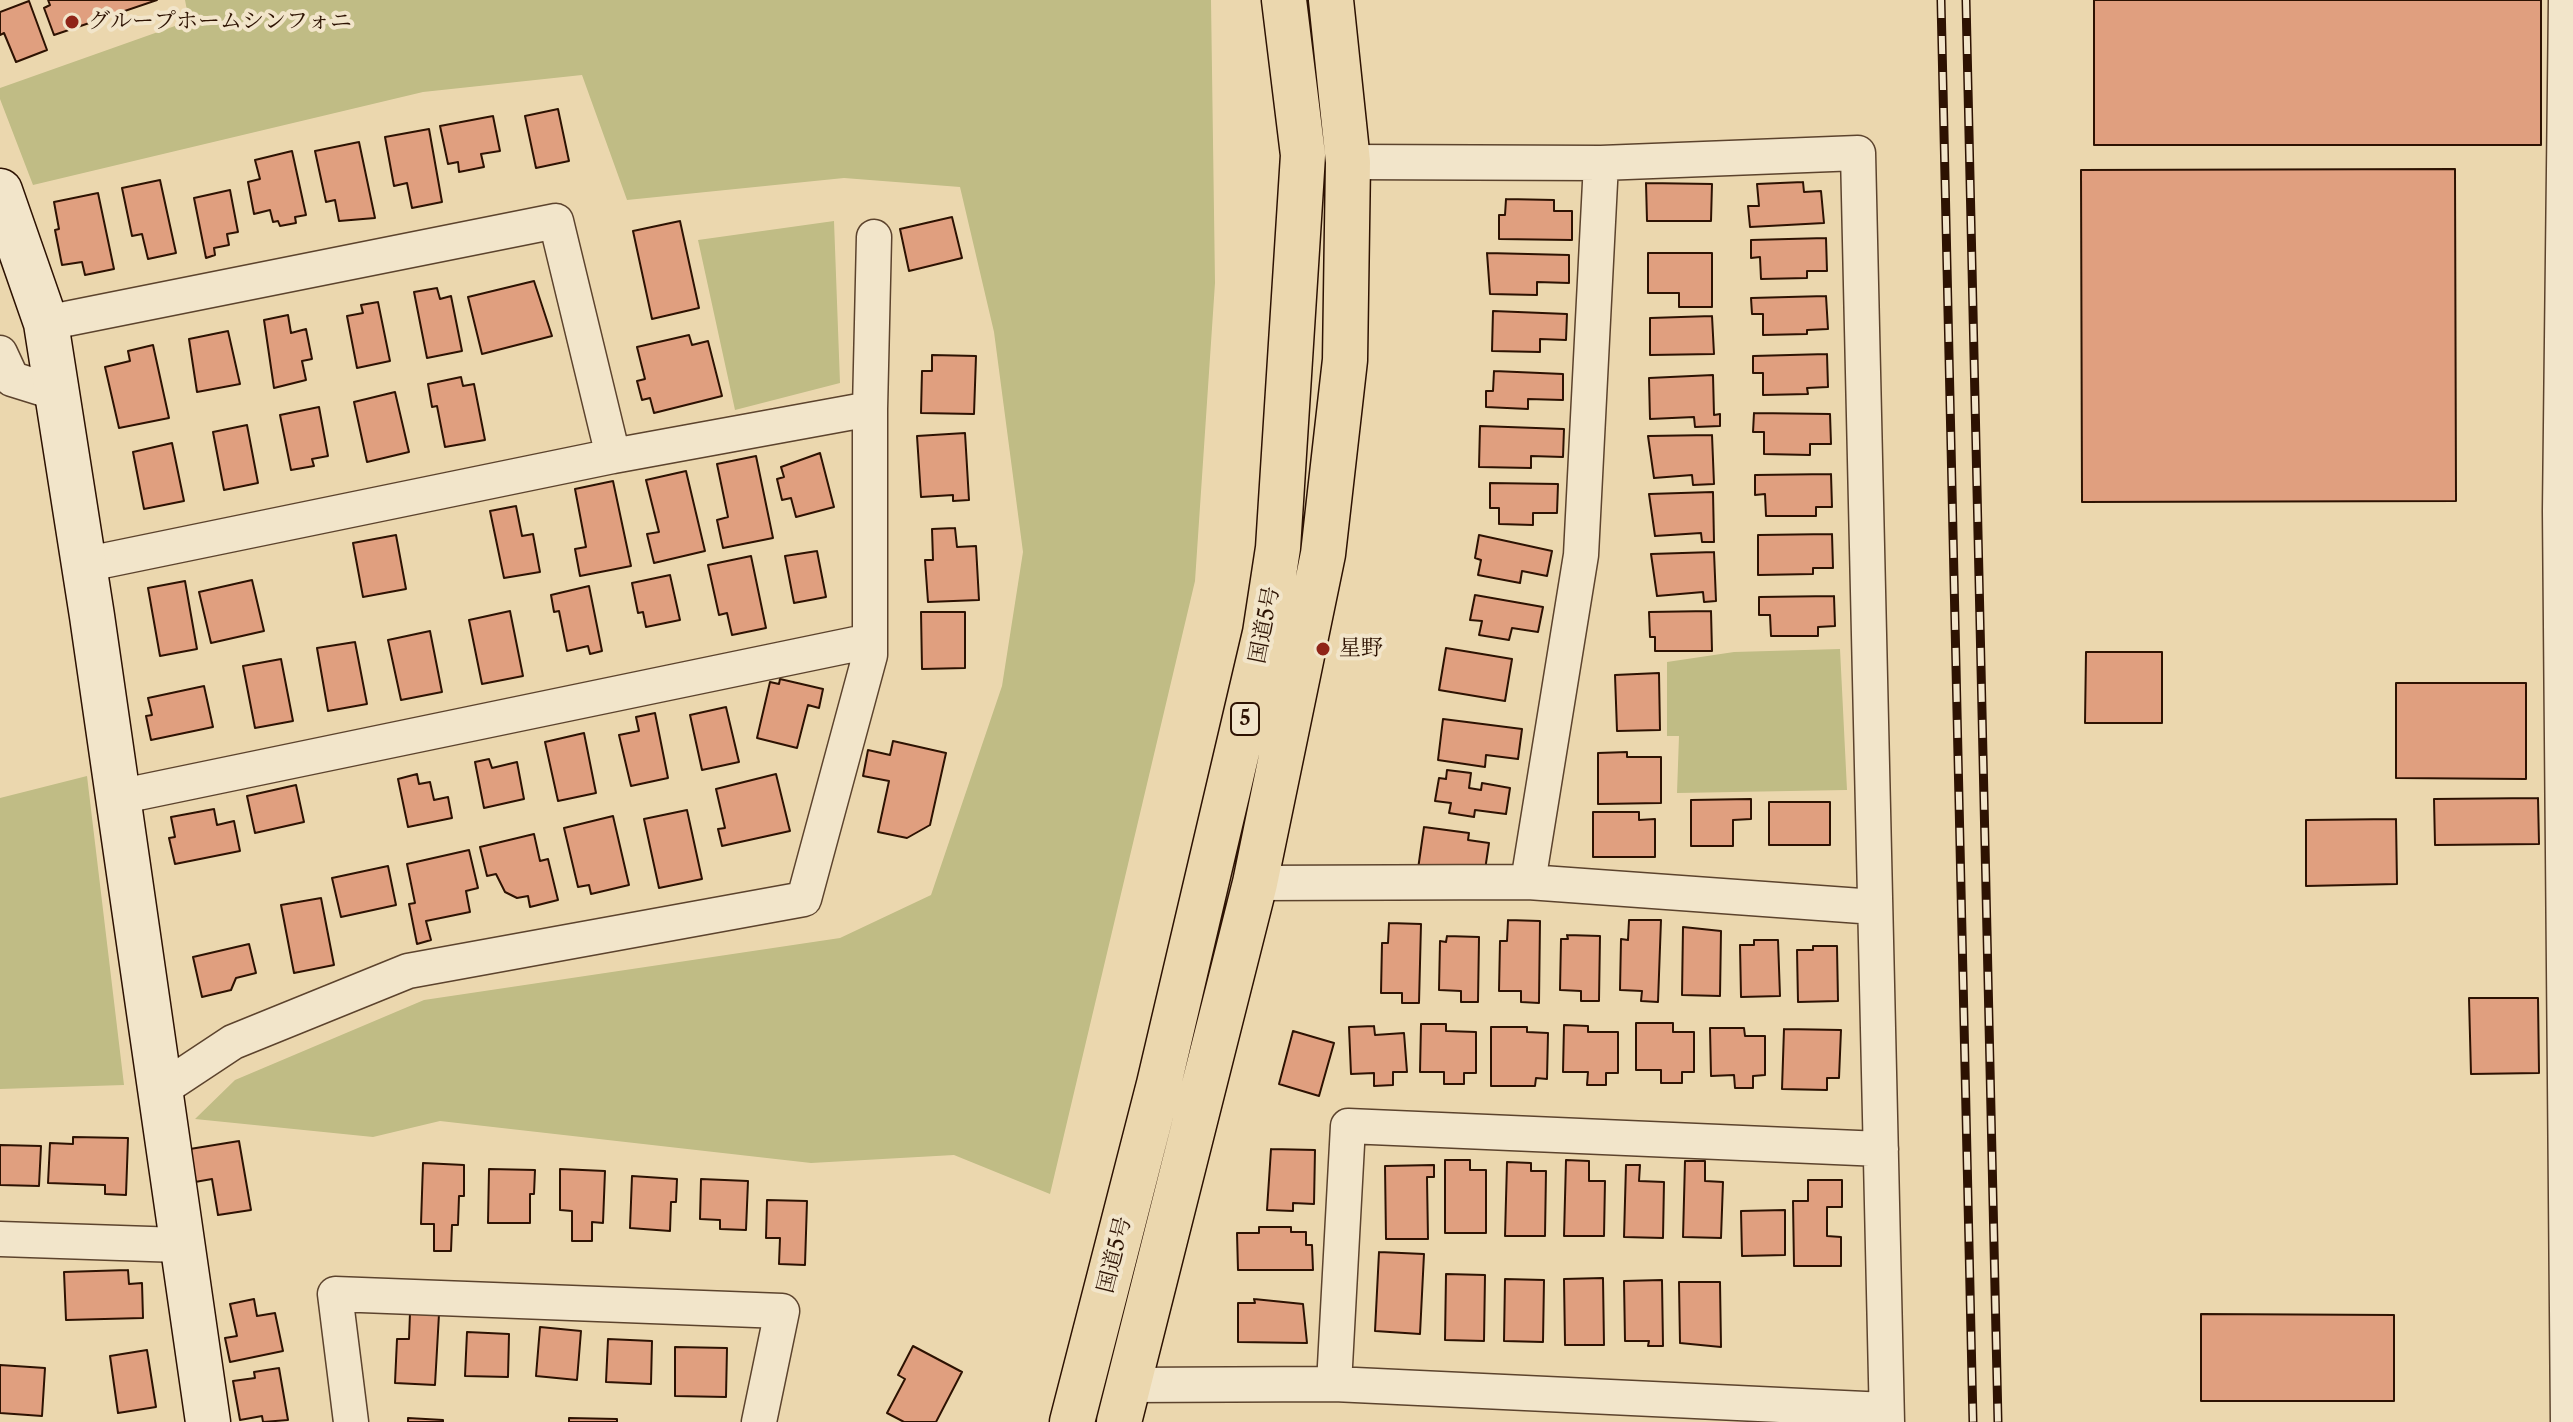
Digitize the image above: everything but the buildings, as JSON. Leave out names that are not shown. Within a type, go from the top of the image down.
[{"type":"highway","name":"国道5号","points":[[1072,1422],[1159,1084],[1265,633],[1278,548],[1303,155],[1284,0]]},
{"type":"highway","name":"国道5号","points":[[1124,1403],[1255,883],[1323,554],[1345,360],[1348,162],[1331,0]]},
{"type":"street","points":[[2566,0],[2560,511],[2568,1422]]},
{"type":"street","points":[[1124,1403],[1334,1384],[1887,1416],[1858,153],[1601,163],[1348,162]]},
{"type":"street","points":[[1528,882],[1581,555],[1599,260],[1601,163]]},
{"type":"street","points":[[0,191],[46,323],[208,1422]]},
{"type":"street","points":[[46,323],[556,221],[613,456]]},
{"type":"street","points":[[159,1091],[233,1042],[408,971],[804,899],[870,655],[874,237]]},
{"type":"street","points":[[0,353],[12,379],[57,393]]},
{"type":"street","points":[[83,565],[613,456],[870,409]]},
{"type":"street","points":[[118,797],[870,641]]},
{"type":"street","points":[[1255,883],[1528,882],[1875,907]]},
{"type":"street","points":[[1334,1384],[1348,1126],[1881,1149]]},
{"type":"street","points":[[0,1239],[180,1245]]},
{"type":"street","points":[[351,1422],[335,1294],[782,1311],[759,1422]]},
{"type":"shaded area","points":[[185,0],[1211,0],[1215,283],[1195,581],[1050,1194],[954,1155],[811,1163],[440,1121],[373,1137],[195,1119],[235,1080],[424,1000],[840,938],[931,895],[1002,686],[1023,552],[994,332],[960,187],[844,178],[627,200],[582,75],[423,92],[33,185],[0,99],[0,88],[189,21]]},
{"type":"shaded area","points":[[834,221],[840,383],[735,410],[698,240]]},
{"type":"shaded area","points":[[1840,649],[1847,790],[1677,793],[1679,736],[1667,736],[1667,662],[1734,652]]},
{"type":"shaded area","points":[[87,776],[124,1085],[0,1089],[0,798]]},
{"type":"railway","points":[[1941,0],[1973,1422]]},
{"type":"railway","points":[[1966,0],[1998,1422]]},
{"type":"place","name":"グループホームシンフォニ","points":[[72,22]]},
{"type":"place","name":"星野","points":[[1323,649]]}]
